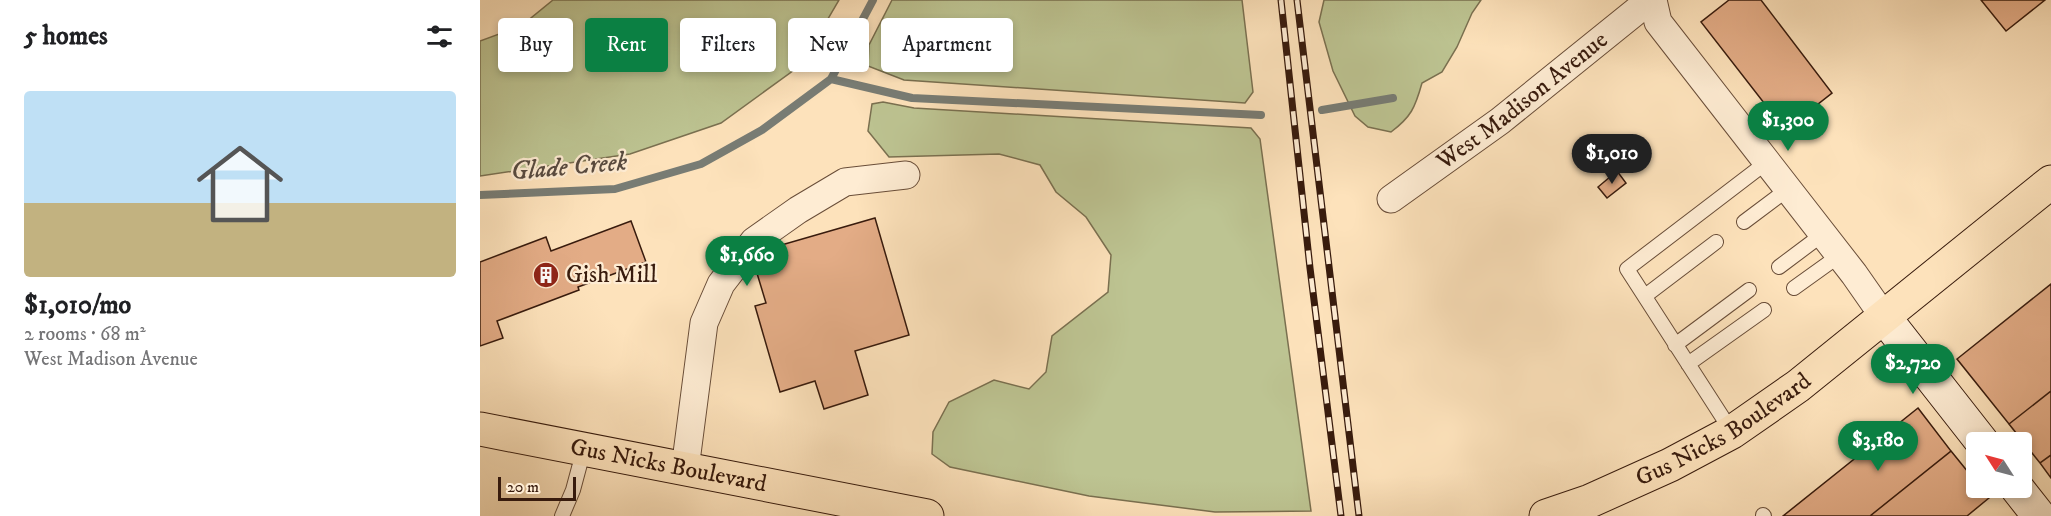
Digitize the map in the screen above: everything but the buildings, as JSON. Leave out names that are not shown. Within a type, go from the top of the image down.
[{"type":"main road","name":"Gus Nicks Boulevard","points":[[1546,516],[1590,501],[1670,465],[1732,432],[1798,386],[2051,182]]},
{"type":"main road","points":[[1884,317],[1974,432]]},
{"type":"main road","name":"Gus Nicks Boulevard","points":[[480,429],[927,516]]},
{"type":"main road","points":[[2025,498],[2039,516]]},
{"type":"street","points":[[1652,0],[1658,22],[1840,255],[1884,317]]},
{"type":"street","name":"West Madison Avenue","points":[[1391,199],[1500,122],[1652,0]]},
{"type":"street","points":[[685,469],[704,323],[721,284],[754,241],[798,210],[845,182],[906,176]]},
{"type":"lane","points":[[1732,432],[1627,269],[1767,162]]},
{"type":"lane","points":[[1744,222],[1788,189]]},
{"type":"lane","points":[[1779,267],[1823,234]]},
{"type":"lane","points":[[1645,296],[1716,242]]},
{"type":"lane","points":[[1794,288],[1840,255]]},
{"type":"lane","points":[[1676,345],[1749,290]]},
{"type":"lane","points":[[1688,364],[1764,310]]},
{"type":"lane","points":[[562,516],[573,490],[584,449]]},
{"type":"green space","points":[[553,0],[839,0],[828,18],[788,18],[788,72],[791,72],[721,123],[630,154],[480,176],[480,41],[498,34],[498,72],[573,72],[573,18],[531,18]]},
{"type":"green space","points":[[892,0],[1242,0],[1253,92],[1245,103],[904,80],[883,72],[1013,72],[1013,18],[883,18]]},
{"type":"green space","points":[[1324,0],[1481,0],[1442,72],[1422,83],[1411,111],[1391,132],[1368,127],[1355,116],[1333,71],[1319,22]]},
{"type":"green space","points":[[881,22],[881,71],[869,66],[869,45]]},
{"type":"green space","points":[[883,102],[914,108],[1251,128],[1260,139],[1311,511],[1215,512],[1089,496],[950,467],[932,454],[933,432],[949,402],[994,380],[1029,389],[1046,372],[1052,336],[1108,292],[1111,255],[1086,217],[1056,192],[1040,165],[999,154],[889,157],[868,131],[872,104]]},
{"type":"waterway","name":"Glade Creek","points":[[480,195],[615,189],[701,164],[762,130],[831,79],[873,0]]},
{"type":"waterway","points":[[831,79],[912,98],[1261,115]]},
{"type":"waterway","points":[[1322,110],[1393,98]]},
{"type":"railway","points":[[1281,0],[1310,268],[1341,516]]},
{"type":"railway","points":[[1297,0],[1359,516]]},
{"type":"place","name":"Gish Mill","points":[[546,275]]}]
